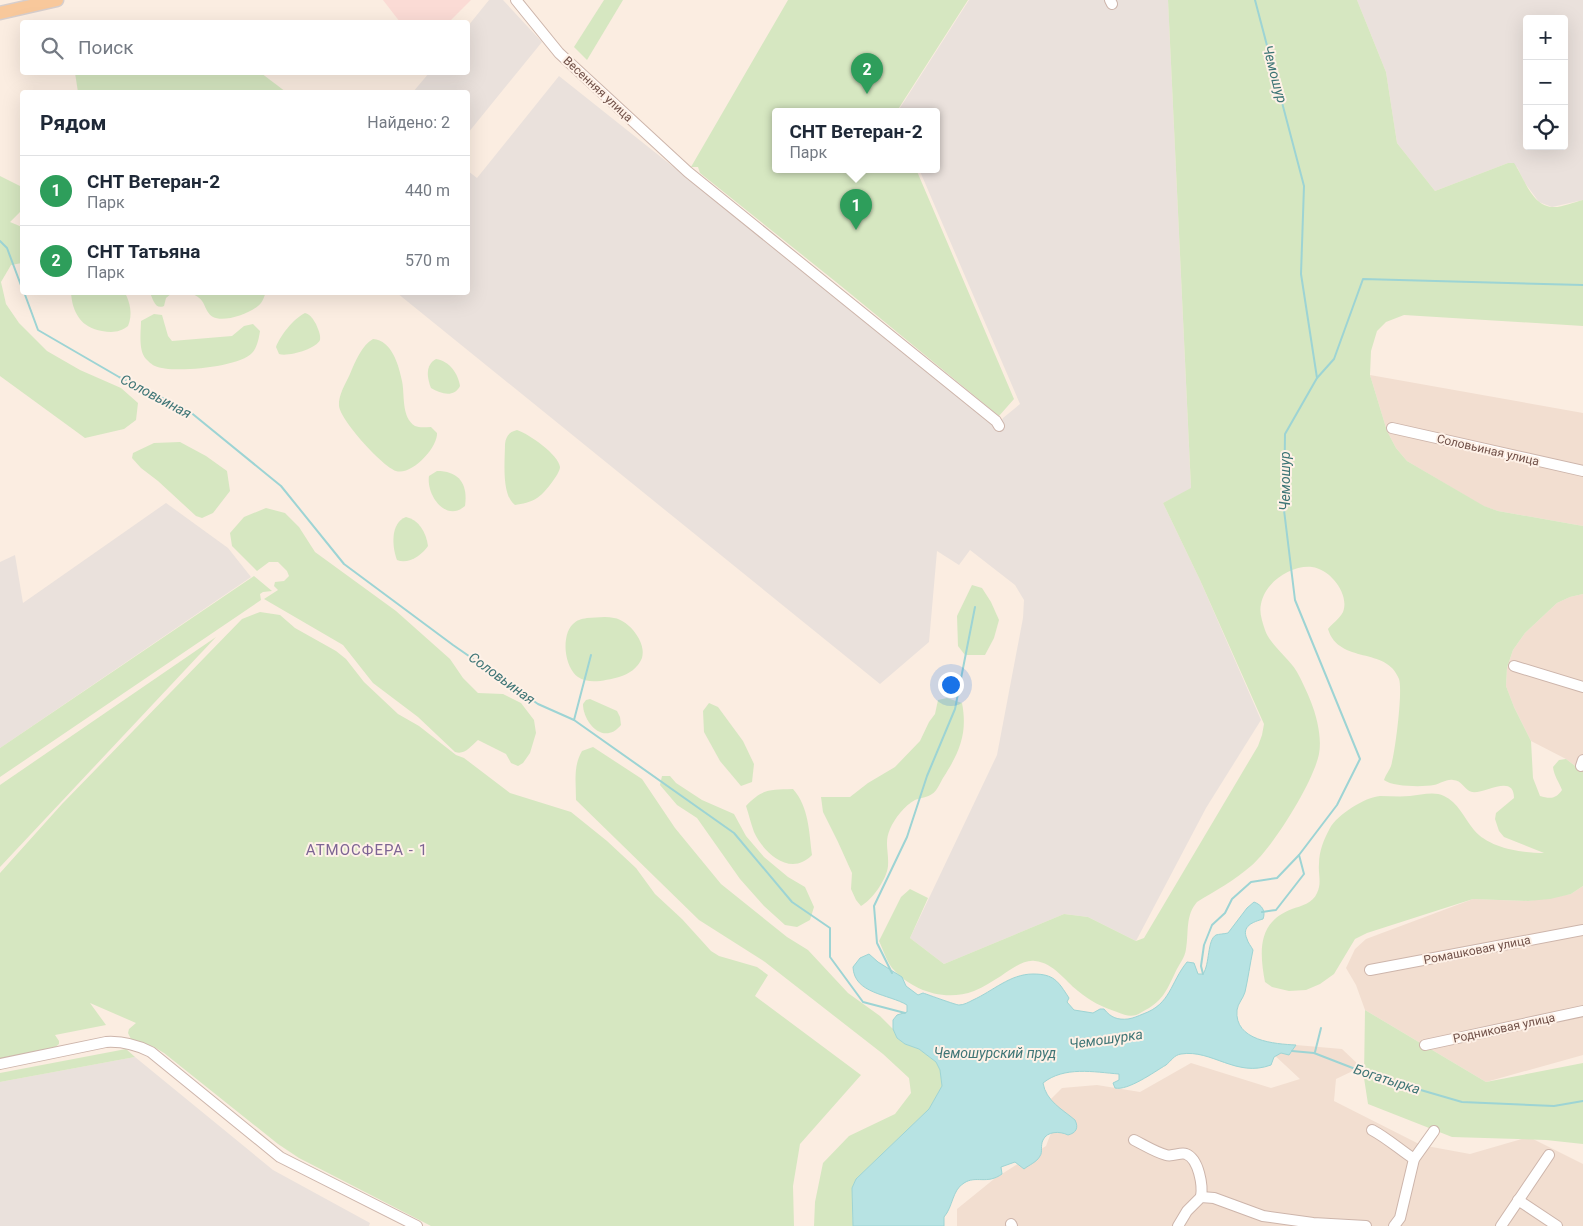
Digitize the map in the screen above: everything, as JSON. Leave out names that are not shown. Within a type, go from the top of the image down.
[{"type":"main road","points":[[0,13],[57,0]]},
{"type":"street","name":"Весенняя улица","points":[[516,0],[559,53],[688,172],[996,421],[999,426]]},
{"type":"street","name":"Соловьиная улица","points":[[1392,428],[1583,471]]},
{"type":"street","points":[[1514,666],[1583,687]]},
{"type":"street","name":"Ромашковая улица","points":[[1370,970],[1583,930]]},
{"type":"street","name":"Родниковая улица","points":[[1425,1045],[1583,1011]]},
{"type":"street","points":[[0,1064],[106,1042],[117,1041],[141,1047],[151,1052],[280,1157],[417,1226]]},
{"type":"street","points":[[1372,1130],[1390,1139],[1399,1149],[1414,1158]]},
{"type":"street","points":[[1394,1226],[1400,1218],[1414,1158],[1434,1131]]},
{"type":"street","points":[[1134,1140],[1166,1155],[1183,1154],[1189,1156],[1199,1171],[1203,1186],[1201,1197],[1186,1211],[1178,1226]]},
{"type":"street","points":[[1501,1226],[1549,1155]]},
{"type":"street","points":[[1201,1197],[1214,1198],[1263,1216],[1313,1223],[1366,1226]]},
{"type":"street","points":[[1518,1200],[1557,1226]]},
{"type":"shaded area","points":[[383,0],[471,0],[451,20],[398,20]]},
{"type":"shaded area","points":[[489,0],[503,0],[542,42],[470,131],[470,90],[415,90],[427,75],[470,75],[470,24]]},
{"type":"shaded area","points":[[969,0],[1168,0],[1191,489],[1163,503],[1200,580],[1261,720],[1206,808],[1136,941],[1088,917],[1064,914],[944,964],[910,938],[997,755],[1023,618],[1024,600],[1015,585],[970,550],[959,565],[937,551],[929,642],[880,684],[399,295],[470,295],[470,173],[477,178],[559,76],[999,426],[1003,418],[1020,404],[921,173],[940,173],[940,108],[900,108]]},
{"type":"shaded area","points":[[1357,0],[1583,0],[1583,200],[1552,207],[1539,202],[1525,183],[1517,167],[1508,163],[1435,191],[1397,143],[1386,72]]},
{"type":"shaded area","points":[[1370,375],[1583,413],[1583,526],[1498,511],[1483,506],[1407,461],[1396,448],[1387,431]]},
{"type":"shaded area","points":[[166,503],[228,548],[251,577],[0,748],[0,562],[15,555],[23,603]]},
{"type":"shaded area","points":[[1583,594],[1583,772],[1566,759],[1531,741],[1506,686],[1507,668],[1513,650],[1525,633],[1557,603]]},
{"type":"shaded area","points":[[1583,886],[1583,1055],[1486,1082],[1365,1010],[1356,985],[1346,968],[1355,949],[1366,939],[1473,899],[1528,901],[1571,894]]},
{"type":"shaded area","points":[[1296,1045],[1342,1049],[1361,1067],[1336,1079],[1334,1101],[1421,1145],[1470,1154],[1529,1137],[1583,1164],[1583,1226],[957,1226],[957,1209],[994,1179],[1046,1146],[1054,1125],[1046,1104],[1062,1088],[1097,1085],[1140,1092],[1191,1063],[1271,1088],[1300,1079],[1269,1050]]},
{"type":"shaded area","points":[[135,1057],[273,1170],[370,1223],[369,1226],[0,1226],[0,1082]]},
{"type":"green space","points":[[604,0],[623,0],[587,60],[574,47]]},
{"type":"green space","points":[[788,0],[968,0],[899,108],[772,108],[772,173],[918,173],[1014,399],[999,416],[700,173],[698,167],[691,167]]},
{"type":"green space","points":[[1168,0],[1357,0],[1386,72],[1397,143],[1435,191],[1508,163],[1514,163],[1533,196],[1545,205],[1559,207],[1583,200],[1583,326],[1404,315],[1386,322],[1377,331],[1371,351],[1370,375],[1387,431],[1396,448],[1407,461],[1484,506],[1498,511],[1583,526],[1583,594],[1557,603],[1525,633],[1513,650],[1507,668],[1506,686],[1531,741],[1533,778],[1540,796],[1552,798],[1562,790],[1553,767],[1559,760],[1566,759],[1583,772],[1583,886],[1571,894],[1550,899],[1528,901],[1473,899],[1367,933],[1355,939],[1334,974],[1320,984],[1306,990],[1289,991],[1272,987],[1265,982],[1262,948],[1267,929],[1281,915],[1313,899],[1319,886],[1320,854],[1330,828],[1345,812],[1359,803],[1380,796],[1440,795],[1453,802],[1474,830],[1488,841],[1506,848],[1544,853],[1504,837],[1499,831],[1495,819],[1496,813],[1514,798],[1513,791],[1509,787],[1498,786],[1472,792],[1456,780],[1448,780],[1434,785],[1416,786],[1394,784],[1384,780],[1391,766],[1394,749],[1399,708],[1399,679],[1393,669],[1384,662],[1352,652],[1334,640],[1328,629],[1343,612],[1344,598],[1341,590],[1332,577],[1325,572],[1312,567],[1304,567],[1288,572],[1273,582],[1263,596],[1260,610],[1267,635],[1297,672],[1313,708],[1320,741],[1319,754],[1315,766],[1291,814],[1260,857],[1245,871],[1197,902],[1193,907],[1188,924],[1184,955],[1166,991],[1159,1000],[1139,1014],[1133,1016],[1124,1015],[1087,998],[1053,968],[1042,962],[1035,961],[1017,966],[974,991],[963,994],[941,995],[919,988],[900,976],[886,958],[879,941],[901,897],[910,889],[928,898],[910,938],[944,964],[1064,914],[1088,917],[1136,941],[1144,938],[1258,746],[1262,735],[1264,724],[1200,580],[1163,503],[1191,488]]},
{"type":"green space","points":[[75,75],[264,75],[283,90],[78,90]]},
{"type":"green space","points":[[0,176],[20,186],[20,212],[10,222],[20,226],[20,263],[11,265],[1,282],[6,304],[19,323],[47,351],[80,370],[121,388],[138,403],[136,420],[124,429],[85,438],[0,376]]},
{"type":"green space","points":[[71,295],[126,295],[130,309],[128,326],[113,332],[89,327],[79,318],[73,307]]},
{"type":"green space","points":[[151,295],[170,295],[166,298],[164,306],[158,306]]},
{"type":"green space","points":[[195,295],[265,295],[261,303],[252,310],[224,319],[213,317]]},
{"type":"green space","points":[[305,313],[316,324],[320,340],[301,352],[279,354],[276,347],[281,338],[292,323]]},
{"type":"green space","points":[[154,314],[162,315],[168,336],[172,341],[232,336],[244,326],[253,324],[260,331],[255,348],[245,358],[205,368],[163,368],[154,365],[146,359],[141,346],[141,321]]},
{"type":"green space","points":[[373,339],[380,340],[385,344],[397,361],[407,417],[415,426],[431,427],[437,433],[433,446],[423,459],[409,469],[402,471],[396,471],[372,452],[354,432],[341,413],[339,406],[341,393],[357,359],[365,345]]},
{"type":"green space","points":[[436,359],[445,362],[455,373],[460,386],[454,392],[447,394],[431,388],[428,376],[429,368]]},
{"type":"green space","points":[[517,430],[536,440],[549,451],[555,457],[560,467],[554,479],[540,496],[529,502],[515,505],[508,494],[506,486],[505,444],[508,435]]},
{"type":"green space","points":[[180,442],[206,456],[227,471],[230,491],[213,513],[202,518],[196,516],[132,458],[133,453],[154,443]]},
{"type":"green space","points":[[437,471],[452,474],[461,481],[466,498],[465,506],[451,511],[444,509],[434,498],[429,483],[429,476]]},
{"type":"green space","points":[[266,508],[285,513],[299,527],[315,552],[396,611],[450,659],[463,678],[478,693],[503,694],[521,703],[534,720],[536,733],[530,753],[523,763],[518,766],[511,763],[506,754],[478,740],[465,751],[455,752],[418,717],[373,683],[343,645],[264,599],[278,590],[274,586],[275,582],[284,581],[289,576],[287,571],[278,562],[269,562],[257,571],[232,546],[230,533],[244,517]]},
{"type":"green space","points":[[406,517],[415,521],[421,527],[426,536],[428,546],[414,558],[401,561],[397,560],[393,542],[397,524]]},
{"type":"green space","points":[[254,576],[272,591],[260,594],[261,600],[0,777],[0,748]]},
{"type":"green space","points":[[972,585],[982,588],[999,620],[994,638],[985,655],[965,655],[958,646],[957,616]]},
{"type":"green space","points":[[260,612],[280,615],[295,628],[336,651],[346,659],[364,682],[398,714],[419,726],[510,793],[571,812],[607,841],[636,868],[655,894],[682,919],[711,951],[719,956],[757,967],[768,975],[755,996],[861,1075],[800,1144],[793,1186],[794,1226],[431,1226],[299,1158],[278,1144],[164,1053],[154,1047],[131,1039],[128,1033],[129,1029],[136,1023],[90,1003],[106,1025],[55,1035],[59,1044],[52,1050],[0,1061],[0,873],[62,804],[242,619]]},
{"type":"green space","points":[[587,618],[614,618],[625,623],[636,633],[643,652],[636,668],[623,676],[598,681],[587,681],[578,677],[573,672],[567,659],[567,636],[569,629],[575,623]]},
{"type":"green space","points":[[216,637],[0,867],[0,785]]},
{"type":"green space","points":[[947,698],[962,703],[964,724],[958,751],[935,791],[930,795],[915,800],[894,821],[887,839],[888,866],[885,877],[874,894],[861,906],[851,889],[852,873],[823,812],[821,797],[850,797],[868,783],[895,767],[920,741],[935,714],[938,700]]},
{"type":"green space","points":[[590,699],[617,711],[621,725],[614,731],[602,733],[591,725],[584,711],[583,704],[586,700]]},
{"type":"green space","points":[[709,703],[718,707],[743,741],[754,764],[752,782],[741,786],[720,761],[704,732],[703,711]]},
{"type":"green space","points":[[593,747],[642,779],[675,828],[721,884],[787,937],[808,950],[848,993],[880,1016],[893,1029],[897,1038],[905,1044],[919,1049],[936,1062],[940,1070],[942,1086],[929,1109],[856,1179],[852,1188],[853,1226],[814,1226],[815,1202],[823,1163],[849,1136],[895,1114],[911,1093],[909,1078],[883,1054],[765,962],[699,920],[576,800],[577,763],[582,751]]},
{"type":"green space","points":[[662,776],[670,776],[676,783],[702,800],[734,814],[746,836],[764,857],[788,877],[805,887],[814,907],[810,920],[797,927],[785,925],[764,906],[740,879],[697,818],[677,805],[660,785]]},
{"type":"green space","points":[[793,789],[805,812],[812,855],[804,861],[795,864],[779,860],[764,848],[754,832],[746,806],[757,796],[767,791]]},
{"type":"green space","points":[[1365,1010],[1486,1082],[1583,1063],[1583,1144],[1546,1140],[1452,1137],[1368,1104],[1364,1078]]},
{"type":"green space","points":[[126,1049],[135,1057],[0,1082],[0,1073]]},
{"type":"water","name":"Чемошурский пруд","points":[[1254,902],[1263,909],[1264,916],[1263,919],[1249,925],[1246,931],[1247,940],[1253,950],[1245,992],[1238,1005],[1238,1020],[1242,1028],[1258,1039],[1267,1042],[1296,1045],[1289,1055],[1281,1053],[1274,1057],[1271,1065],[1247,1068],[1203,1055],[1181,1054],[1141,1080],[1127,1087],[1120,1088],[1115,1088],[1113,1083],[1119,1080],[1119,1074],[1080,1071],[1060,1074],[1043,1083],[1047,1095],[1075,1120],[1077,1128],[1068,1135],[1058,1132],[1047,1135],[1042,1142],[1041,1154],[1035,1162],[1024,1169],[1015,1162],[1001,1167],[1002,1174],[997,1177],[964,1183],[957,1190],[944,1217],[944,1226],[853,1226],[852,1188],[856,1179],[929,1109],[942,1086],[940,1070],[936,1062],[919,1049],[905,1044],[897,1038],[893,1029],[893,1020],[897,1015],[907,1012],[907,1005],[874,992],[859,983],[853,967],[860,958],[869,954],[902,977],[906,986],[918,995],[923,993],[959,1005],[1017,977],[1033,974],[1046,975],[1062,987],[1069,998],[1067,1002],[1074,1010],[1093,1013],[1104,1009],[1115,1018],[1128,1019],[1152,1010],[1159,1005],[1165,999],[1187,962],[1194,963],[1198,974],[1203,974],[1213,938],[1216,935],[1228,933],[1247,908]]},
{"type":"waterway","name":"Чемошур","points":[[1255,0],[1304,186],[1301,274],[1317,378],[1285,434],[1284,510],[1295,600],[1360,759],[1337,805],[1299,855],[1304,874],[1276,910],[1262,912]]},
{"type":"waterway","name":"Соловьиная","points":[[0,241],[7,248],[20,283]]},
{"type":"waterway","points":[[1317,378],[1334,359],[1363,279],[1583,285]]},
{"type":"waterway","name":"Соловьиная","points":[[25,295],[38,330],[119,377],[189,411],[281,486],[344,564],[453,645],[538,704],[574,720],[734,833],[792,902],[830,928],[830,957],[863,1002],[905,1013]]},
{"type":"waterway","points":[[892,973],[877,943],[874,906],[907,837],[927,776],[955,709],[975,607]]},
{"type":"waterway","points":[[574,720],[591,655]]},
{"type":"waterway","points":[[1203,974],[1201,966],[1204,945],[1212,925],[1225,913],[1232,899],[1251,882],[1277,878],[1299,855]]},
{"type":"waterway","points":[[1315,1052],[1321,1028]]},
{"type":"waterway","name":"Богатырка","points":[[1292,1051],[1314,1053],[1376,1077],[1462,1102],[1554,1106],[1583,1101]]},
{"type":"place","name":"СНТ Татьяна","points":[[867,94]]},
{"type":"place","name":"СНТ Ветеран-2","points":[[856,230]]},
{"type":"district","name":"АТМОСФЕРА - 1","points":[[367,850]]},
{"type":"water label","name":"Чемошурка","points":[[1106,1039]]}]
